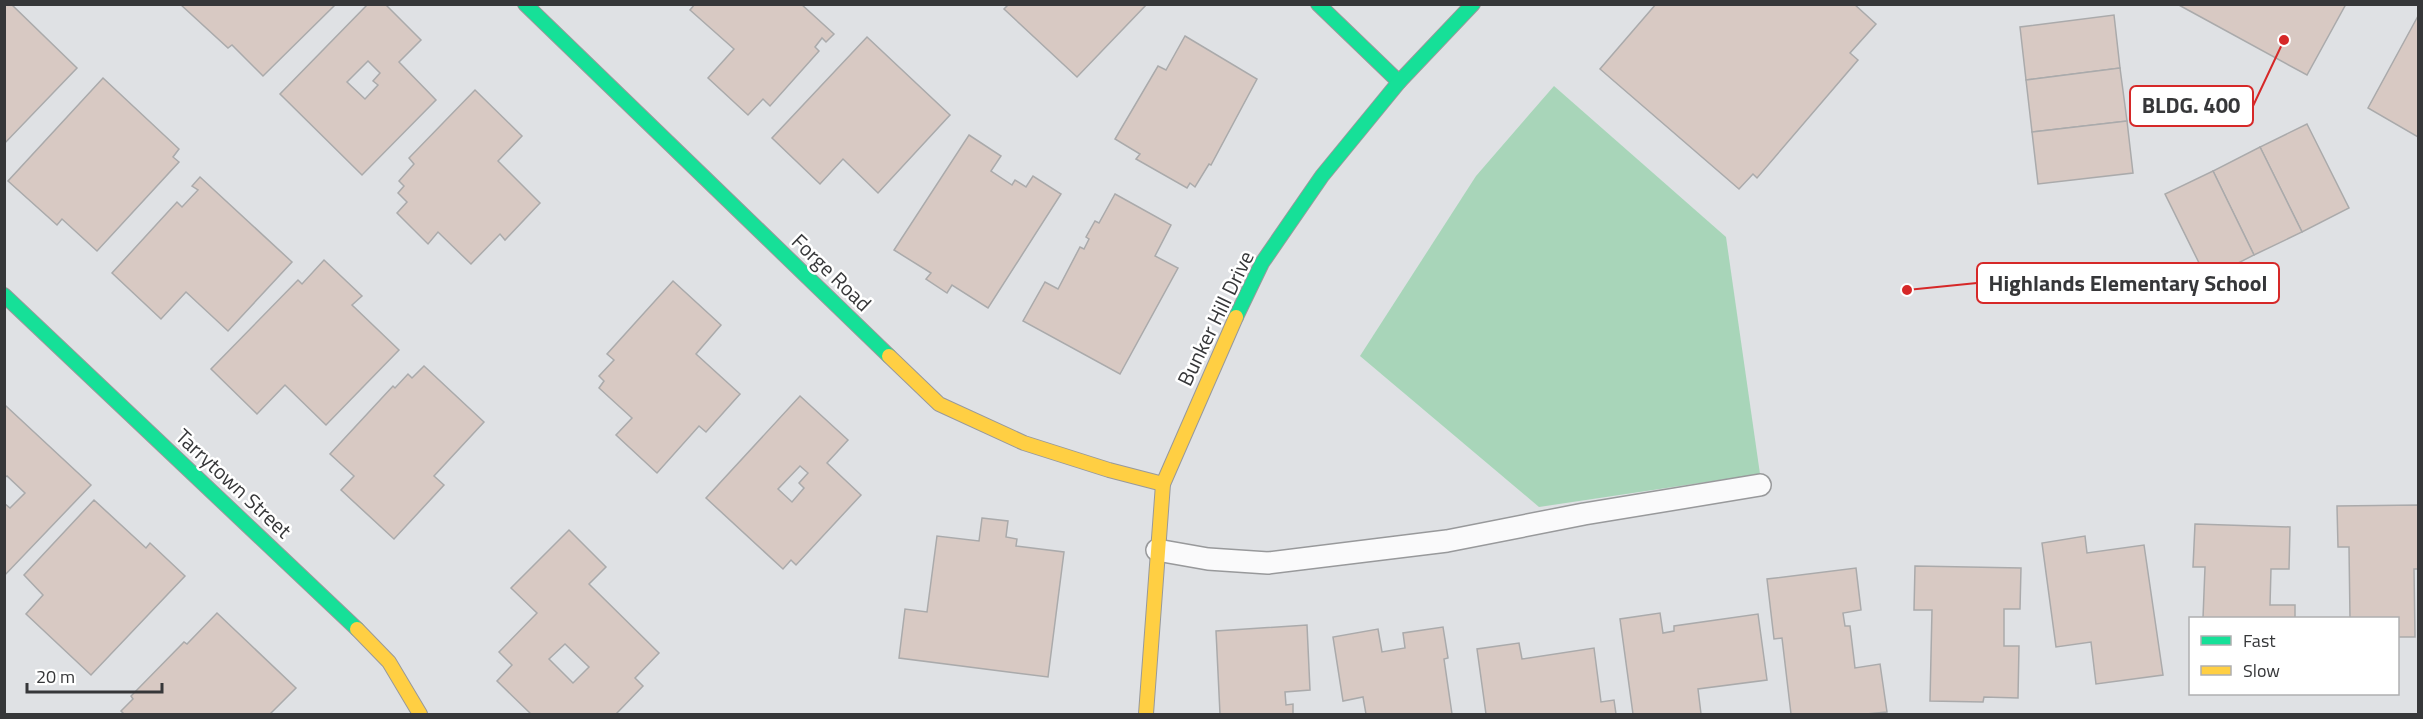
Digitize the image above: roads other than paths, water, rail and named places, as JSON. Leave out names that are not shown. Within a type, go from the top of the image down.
[{"type":"street","name":"Forge Road","points":[[525,4],[939,404],[1024,443],[1109,470],[1163,484]]},
{"type":"street","points":[[1318,4],[1399,82]]},
{"type":"street","name":"Bunker Hill Drive","points":[[1146,714],[1163,484],[1215,362],[1262,263],[1322,176],[1399,82],[1473,4]]},
{"type":"street","name":"Tarrytown Street","points":[[4,296],[337,608],[388,662],[420,714]]},
{"type":"lane","points":[[1157,550],[1208,559],[1268,563],[1447,541],[1584,514],[1760,485]]},
{"type":"place","name":"BLDG. 400","points":[[2284,40]]},
{"type":"place","name":"Highlands Elementary School","points":[[1907,290]]}]
